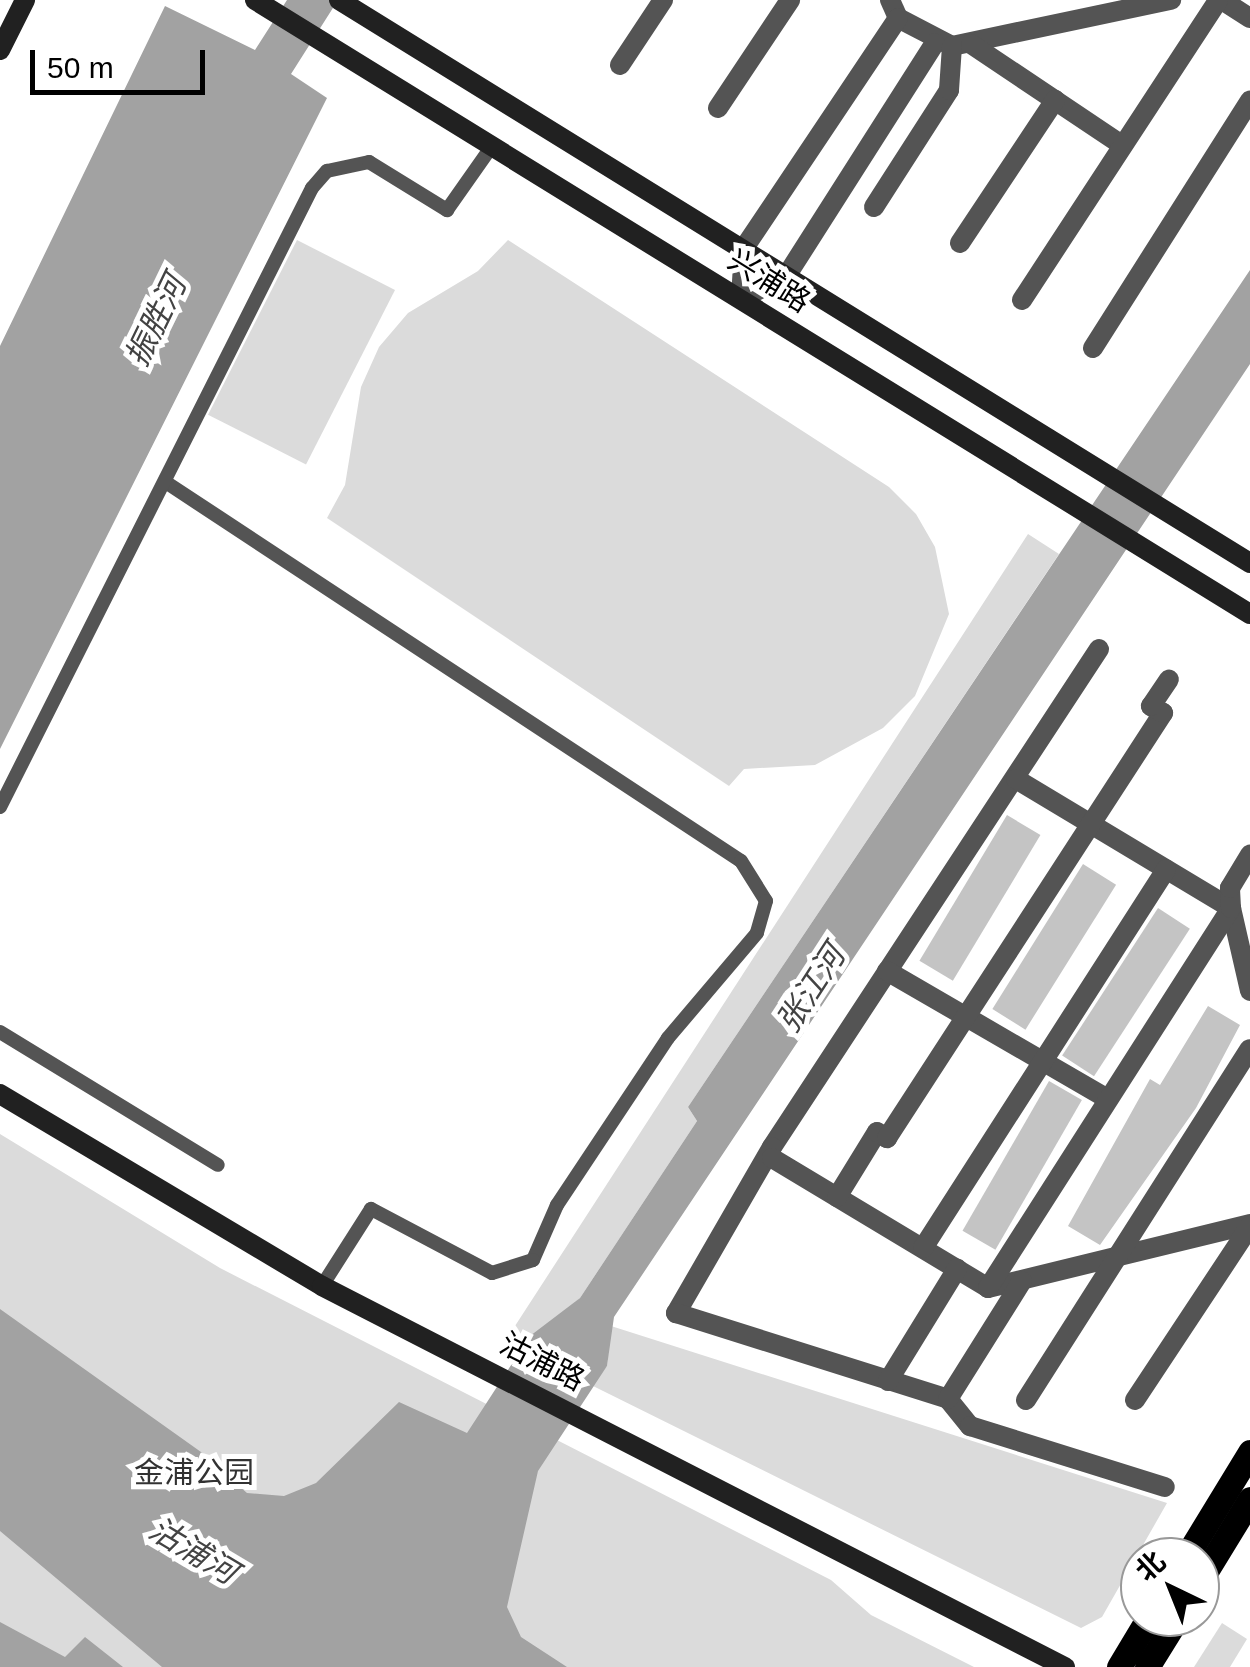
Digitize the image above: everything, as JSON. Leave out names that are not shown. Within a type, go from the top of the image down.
[{"type":"main road","points":[[0,50],[25,0]]},
{"type":"main road","name":"兴浦路","points":[[255,0],[1250,614]]},
{"type":"main road","name":"兴浦路","points":[[340,0],[1250,563]]},
{"type":"main road","name":"沽浦路","points":[[0,1094],[322,1286],[1065,1667]]},
{"type":"main road","points":[[1198,1537],[1250,1452]]},
{"type":"main road","points":[[1220,1548],[1250,1499]]},
{"type":"main road","points":[[1119,1667],[1137,1637]]},
{"type":"main road","points":[[1148,1667],[1166,1637]]},
{"type":"street","points":[[620,65],[664,0]]},
{"type":"street","points":[[718,108],[790,0]]},
{"type":"street","points":[[741,299],[787,275],[952,44],[1171,0]]},
{"type":"street","points":[[1022,300],[1220,0],[1248,12]]},
{"type":"street","points":[[741,299],[744,248],[894,9],[1054,100],[1122,145]]},
{"type":"street","points":[[874,207],[949,90],[952,44]]},
{"type":"street","points":[[960,242],[1054,100]]},
{"type":"street","points":[[1093,348],[1250,101]]},
{"type":"street","points":[[1099,649],[887,970],[676,1313],[948,1399],[970,1426],[1164,1487]]},
{"type":"street","points":[[837,1197],[877,1132],[887,1138],[1162,713],[1151,706],[1169,680]]},
{"type":"street","points":[[1016,779],[1231,908]]},
{"type":"street","points":[[1250,856],[1230,888],[1250,991]]},
{"type":"street","points":[[923,1248],[1166,869]]},
{"type":"street","points":[[988,1288],[1231,908]]},
{"type":"street","points":[[887,970],[1108,1099]]},
{"type":"street","points":[[1026,1400],[1250,1048]]},
{"type":"street","points":[[772,1158],[988,1288],[1116,1263],[1250,1225]]},
{"type":"street","points":[[1136,1400],[1250,1225]]},
{"type":"street","points":[[888,1380],[957,1269]]},
{"type":"street","points":[[948,1399],[1022,1280]]},
{"type":"lane","points":[[0,808],[327,171],[368,162],[447,210],[492,146]]},
{"type":"lane","points":[[167,483],[742,861],[766,902],[757,933],[668,1038],[557,1205],[534,1260],[492,1273],[370,1209],[322,1286]]},
{"type":"lane","points":[[0,1032],[218,1165]]},
{"type":"green space","points":[[297,240],[395,290],[306,465],[208,415]]},
{"type":"green space","points":[[508,240],[889,487],[916,514],[935,547],[949,614],[915,696],[883,728],[815,765],[744,769],[729,786],[327,518],[345,485],[361,387],[379,347],[408,313],[478,271]]},
{"type":"green space","points":[[1028,534],[1059,554],[688,1107],[697,1121],[580,1298],[520,1351],[504,1343]]},
{"type":"green space","name":"金浦公园","points":[[0,1134],[220,1268],[831,1580],[871,1615],[974,1667],[0,1667]]},
{"type":"green space","points":[[611,1326],[1167,1503],[1148,1537],[1120,1537],[1120,1585],[1102,1617],[1081,1628],[591,1385],[607,1366]]},
{"type":"green space","points":[[1222,1623],[1247,1639],[1230,1667],[1194,1667],[1213,1637],[1220,1637]]},
{"type":"water","name":"振胜河","points":[[287,0],[338,0],[291,74],[327,98],[0,749],[0,346],[165,6],[255,50]]},
{"type":"water","points":[[1250,270],[1250,364],[614,1317],[607,1366],[538,1471],[507,1607],[521,1637],[567,1667],[162,1667],[0,1531],[0,1309],[201,1452],[223,1484],[230,1478],[247,1493],[284,1496],[316,1483],[399,1402],[467,1433],[530,1336],[580,1298],[697,1121],[688,1107]]},
{"type":"water","points":[[0,1622],[65,1657],[85,1637],[123,1667],[0,1667]]},
{"type":"building","points":[[1007,815],[1040,835],[953,981],[919,961]]},
{"type":"building","points":[[1083,864],[1116,885],[1025,1030],[992,1009]]},
{"type":"building","points":[[1158,908],[1190,929],[1094,1076],[1062,1056]]},
{"type":"building","points":[[1208,1006],[1240,1025],[1196,1108],[1100,1245],[1068,1226],[1150,1079],[1160,1085]]},
{"type":"building","points":[[1049,1081],[1082,1100],[995,1250],[962,1231]]},
{"type":"water label","name":"张江河","points":[[811,989]]},
{"type":"water label","name":"沽浦河","points":[[193,1551]]}]
